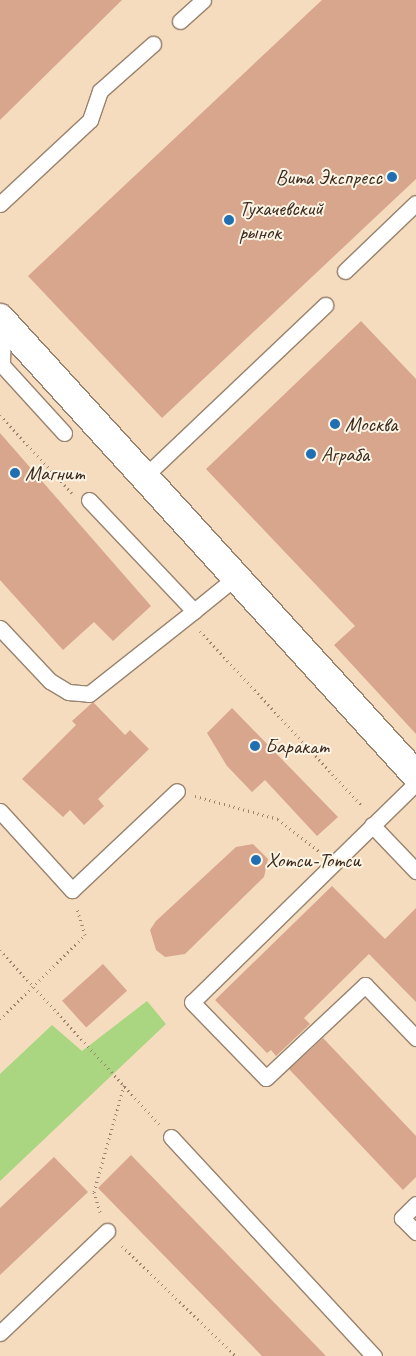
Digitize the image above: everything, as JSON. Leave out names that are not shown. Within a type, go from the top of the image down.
[{"type":"street","points":[[2,320],[416,775]]},
{"type":"lane","points":[[180,21],[202,0]]},
{"type":"lane","points":[[0,204],[90,120],[100,91],[153,44]]},
{"type":"lane","points":[[344,271],[416,203]]},
{"type":"lane","points":[[144,477],[325,304]]},
{"type":"lane","points":[[2,320],[2,365],[64,433]]},
{"type":"lane","points":[[85,501],[190,614]]},
{"type":"lane","points":[[0,628],[50,681],[68,692],[89,694],[236,577]]},
{"type":"lane","points":[[416,783],[192,1002],[266,1078],[364,985],[416,1038]]},
{"type":"lane","points":[[0,812],[72,890],[177,791]]},
{"type":"lane","points":[[374,823],[416,871]]},
{"type":"lane","points":[[171,1137],[374,1356]]},
{"type":"lane","points":[[416,1204],[402,1218],[416,1232]]},
{"type":"lane","points":[[0,1333],[107,1231]]},
{"type":"path","points":[[0,415],[85,501]]},
{"type":"path","points":[[190,614],[374,823]]},
{"type":"path","points":[[177,791],[278,819],[335,862]]},
{"type":"path","points":[[0,1019],[85,936],[72,890]]},
{"type":"path","points":[[0,950],[35,986],[171,1137]]},
{"type":"path","points":[[124,1085],[94,1192],[107,1231],[236,1356]]},
{"type":"green space","points":[[147,1001],[166,1024],[0,1181],[0,1074],[52,1025],[82,1051]]},
{"type":"building","points":[[0,0],[122,0],[0,120]]},
{"type":"building","name":"Тухачевский рынок","points":[[322,0],[416,0],[416,179],[162,418],[28,276]]},
{"type":"building","name":"Москва","points":[[361,321],[416,379],[416,734],[334,645],[355,626],[206,469]]},
{"type":"building","points":[[0,433],[151,606],[113,641],[94,622],[63,650],[0,580]]},
{"type":"building","points":[[93,702],[125,735],[130,730],[149,749],[98,799],[104,806],[84,825],[70,810],[63,817],[22,779],[76,725],[72,721]]},
{"type":"building","points":[[232,708],[338,817],[317,836],[265,780],[252,792],[227,766],[207,733]]},
{"type":"building","points":[[253,844],[268,859],[264,877],[185,954],[165,957],[156,950],[150,930],[156,921],[236,847]]},
{"type":"building","points":[[332,886],[385,939],[416,908],[416,1002],[369,954],[304,1018],[310,1024],[276,1056],[271,1050],[267,1053],[215,1000]]},
{"type":"building","points":[[103,964],[127,991],[86,1028],[62,1001]]},
{"type":"building","points":[[323,1038],[416,1136],[416,1177],[403,1190],[289,1069]]},
{"type":"building","points":[[131,1155],[326,1356],[262,1356],[98,1188]]},
{"type":"building","points":[[54,1157],[88,1192],[0,1275],[0,1208]]},
{"type":"place","name":"Вита Экспресс","points":[[392,177]]},
{"type":"place","name":"Тухачевский рынок","points":[[229,220]]},
{"type":"place","name":"Москва","points":[[335,424]]},
{"type":"place","name":"Аграба","points":[[311,454]]},
{"type":"place","name":"Магнит","points":[[15,473]]},
{"type":"place","name":"Баракат","points":[[255,746]]},
{"type":"place","name":"Хотси-Тотси","points":[[256,860]]}]
